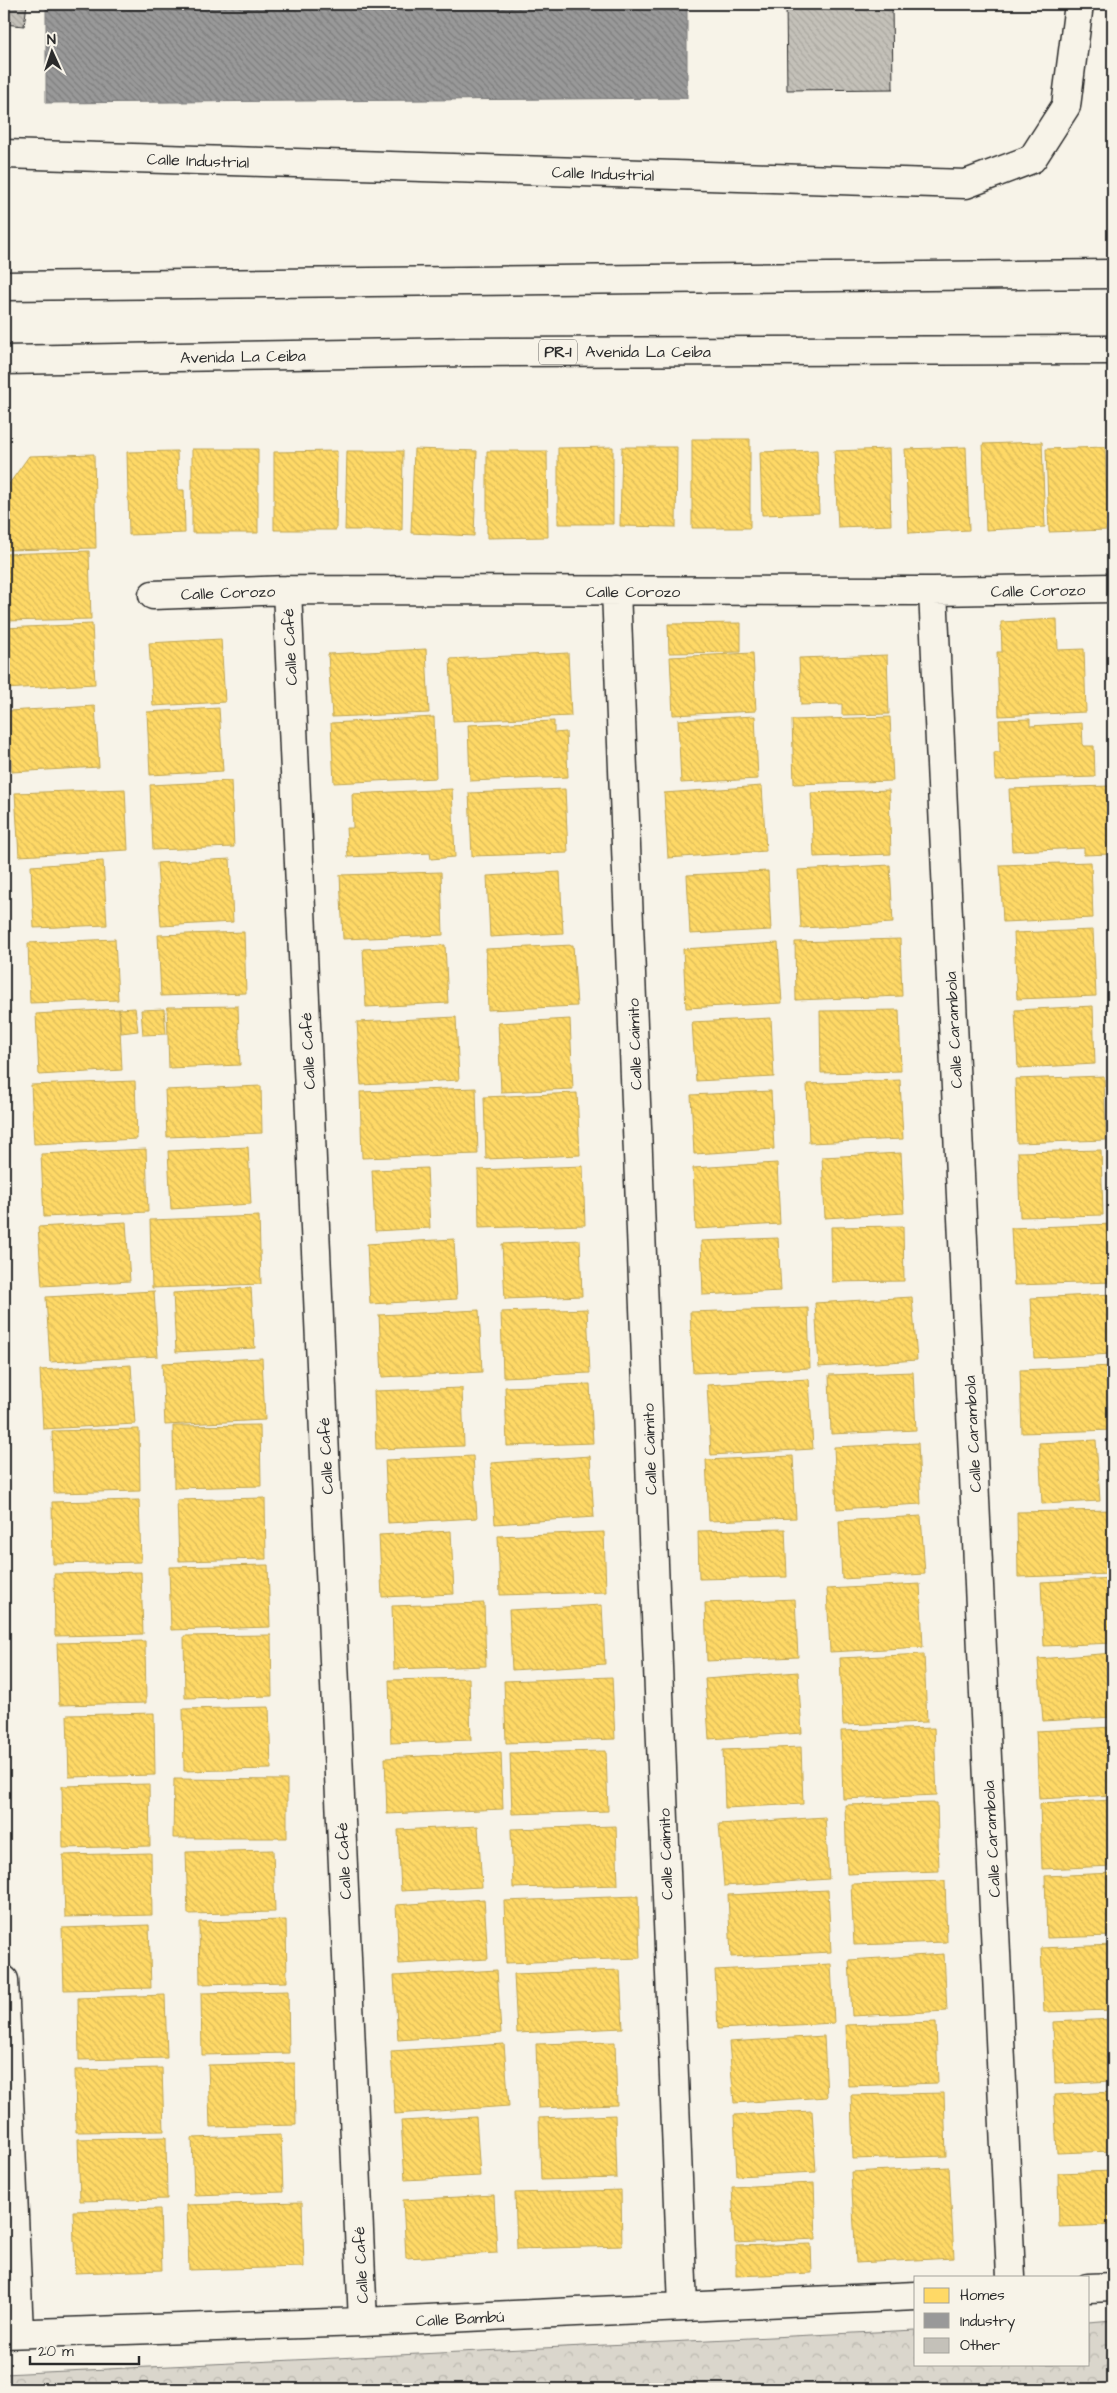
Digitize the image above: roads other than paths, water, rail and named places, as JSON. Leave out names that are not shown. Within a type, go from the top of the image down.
[{"type":"main road","name":"Calle Industrial","points":[[4,154],[966,184],[1032,159],[1066,106],[1079,4]]},
{"type":"main road","points":[[4,286],[1113,274]]},
{"type":"main road","name":"Avenida La Ceiba","points":[[4,360],[466,352],[1113,350]]},
{"type":"main road","name":"Calle Corozo","points":[[153,595],[287,590],[933,591],[1113,588]]},
{"type":"main road","name":"Calle Café","points":[[287,590],[363,2322]]},
{"type":"main road","name":"Calle Caimito","points":[[616,590],[683,2307]]},
{"type":"main road","name":"Calle Carambola","points":[[933,591],[1011,2276]]},
{"type":"main road","points":[[4,1996],[11,2334]]},
{"type":"main road","points":[[1090,2288],[1113,2287]]},
{"type":"main road","name":"Calle Bambú","points":[[11,2334],[363,2322],[914,2296]]}]
